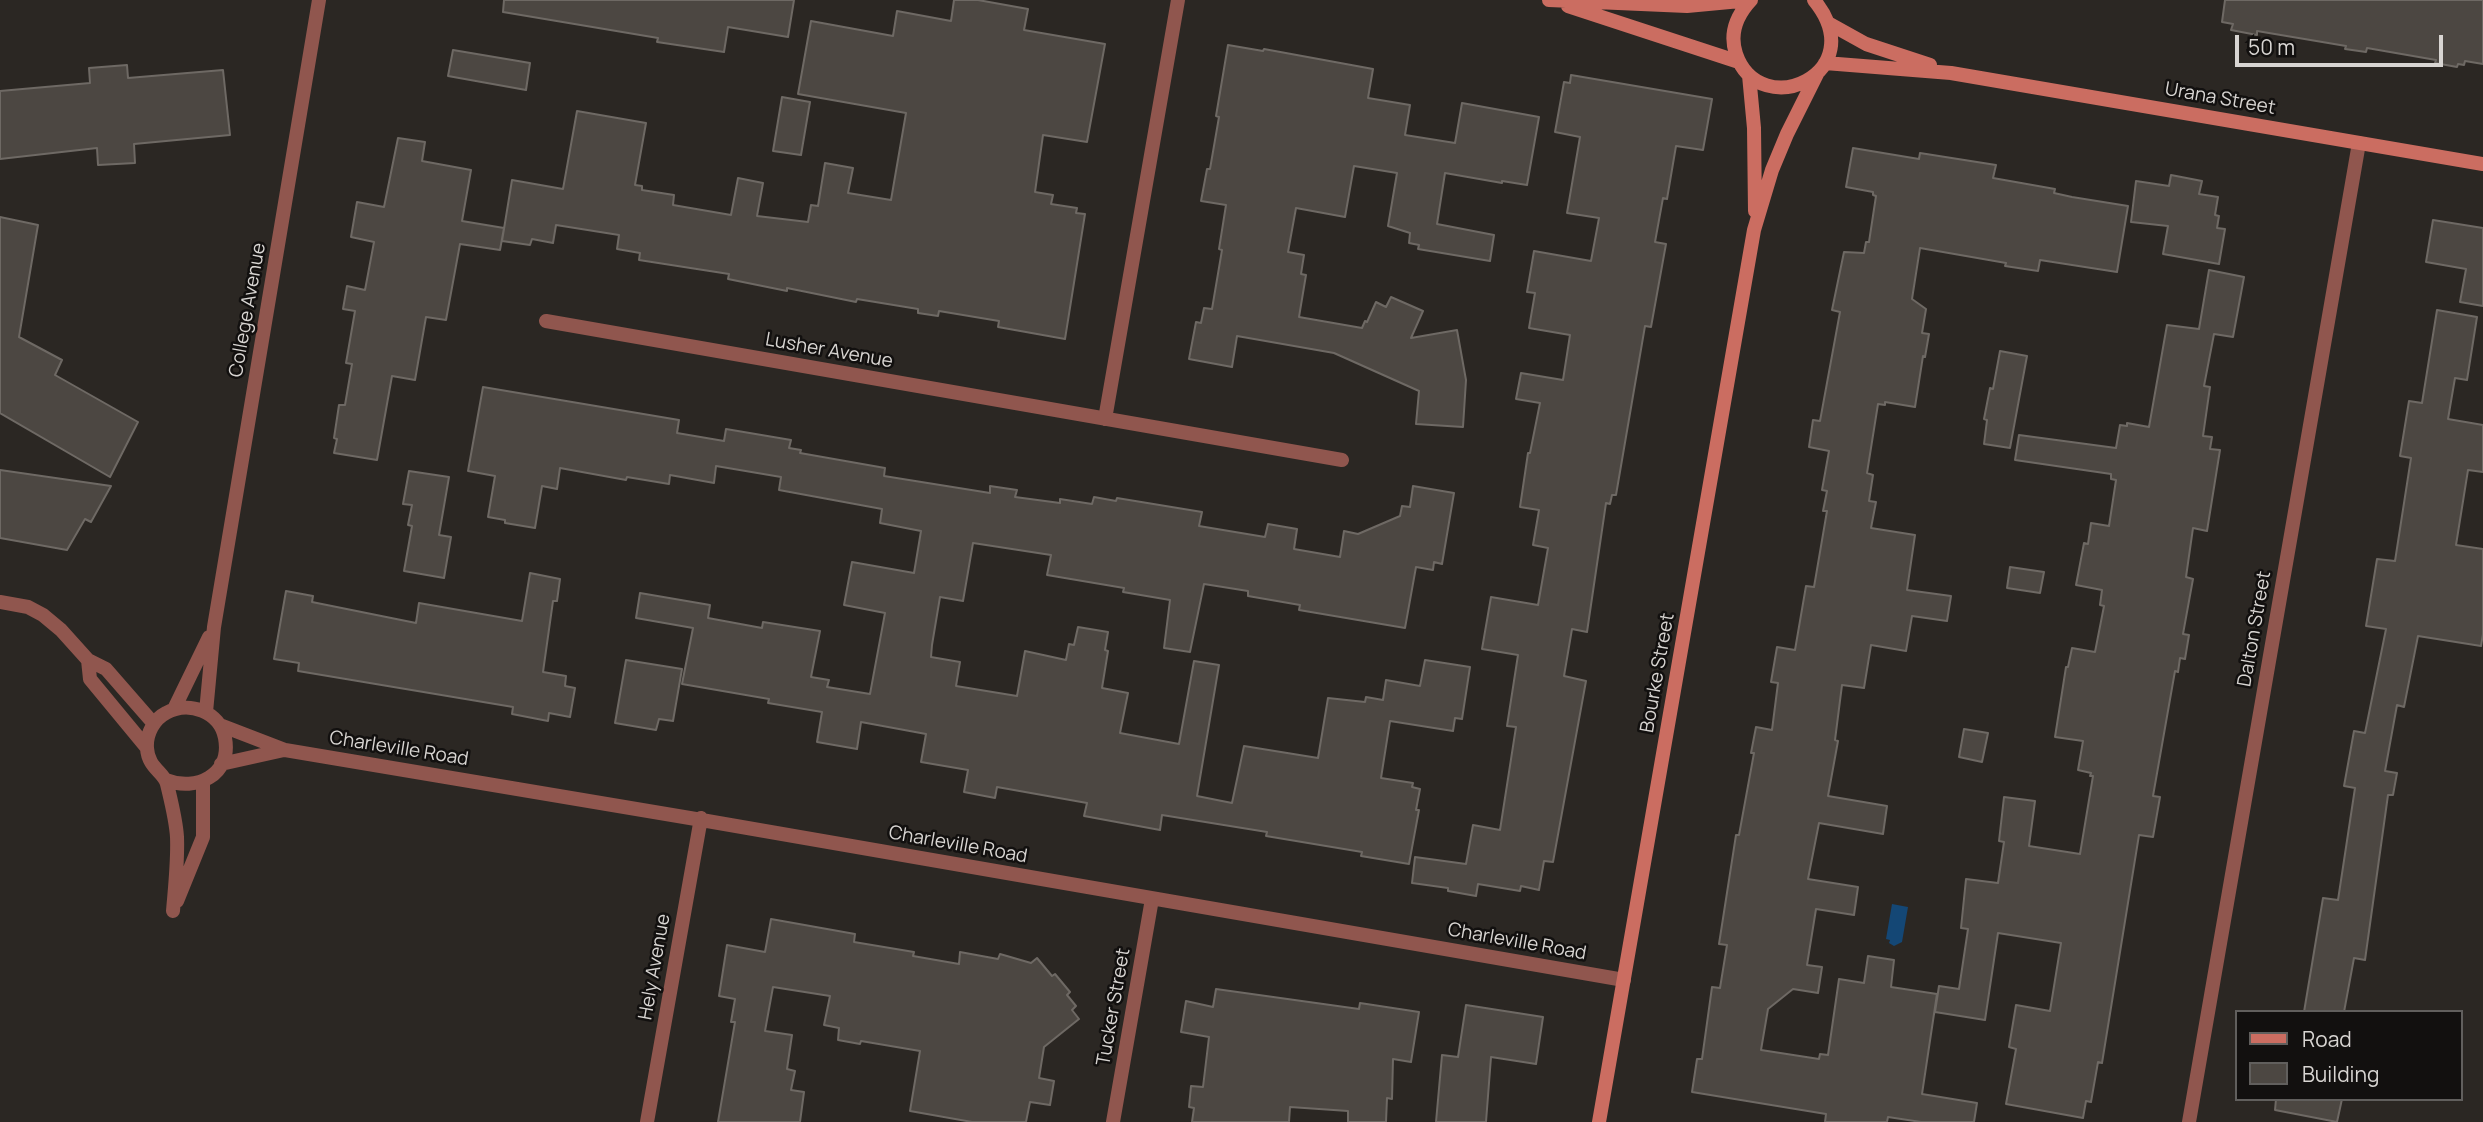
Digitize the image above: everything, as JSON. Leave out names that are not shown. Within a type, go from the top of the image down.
[{"type":"main road","points":[[1549,0],[1687,6],[1751,0]]},
{"type":"main road","points":[[1549,0],[1739,62]]},
{"type":"main road","points":[[1751,0],[1735,22],[1733,36],[1739,62],[1749,75],[1771,86],[1783,88],[1796,86],[1821,69]]},
{"type":"main road","points":[[1814,0],[1826,12]]},
{"type":"main road","name":"Bourke Street","points":[[1599,1122],[1754,230],[1777,158],[1821,69],[1832,38],[1826,12]]},
{"type":"main road","name":"Urana Street","points":[[1826,12],[1866,44],[1951,73]]},
{"type":"main road","name":"Urana Street","points":[[1821,69],[1951,73],[2483,164]]},
{"type":"main road","name":"Bourke Street","points":[[1749,75],[1756,166],[1754,230]]},
{"type":"street","name":"College Avenue","points":[[205,712],[214,626],[319,0]]},
{"type":"street","points":[[1105,419],[1178,0]]},
{"type":"street","name":"Dalton Street","points":[[2189,1122],[2359,143]]},
{"type":"street","name":"Lusher Avenue","points":[[546,321],[1342,460]]},
{"type":"street","points":[[0,602],[28,607],[43,615],[61,630],[88,660],[106,669],[154,724]]},
{"type":"street","name":"College Avenue","points":[[174,709],[214,626]]},
{"type":"street","points":[[88,660],[90,679],[147,748]]},
{"type":"street","points":[[186,707],[205,712],[220,725],[225,738],[225,751],[214,774],[203,782],[190,785],[166,780],[149,760],[148,736],[154,724],[174,709],[186,707]]},
{"type":"street","name":"Charleville Road","points":[[220,725],[285,750],[701,818],[1624,980]]},
{"type":"street","name":"Charleville Road","points":[[221,764],[285,750]]},
{"type":"street","points":[[166,780],[177,836],[173,911],[203,837],[203,782]]},
{"type":"street","name":"Hely Avenue","points":[[647,1122],[701,818]]},
{"type":"street","name":"Tucker Street","points":[[1113,1122],[1152,899]]},
{"type":"water","points":[[1892,904],[1908,907],[1902,942],[1894,946],[1886,939]]},
{"type":"building","points":[[504,0],[794,0],[788,37],[728,27],[724,52],[503,12]]},
{"type":"building","points":[[954,0],[978,0],[1028,9],[1024,30],[1105,44],[1087,142],[1043,135],[1035,192],[1053,195],[1051,204],[1077,208],[1076,213],[1085,214],[1065,339],[998,327],[999,321],[939,311],[938,316],[918,313],[918,309],[857,299],[856,302],[787,288],[787,291],[728,279],[729,274],[639,260],[640,253],[617,249],[619,235],[556,225],[553,243],[532,239],[530,245],[502,241],[512,180],[563,189],[577,111],[646,123],[635,185],[642,186],[642,190],[674,195],[673,205],[731,215],[738,178],[763,183],[757,216],[808,222],[811,205],[818,206],[825,163],[853,168],[848,193],[891,200],[906,113],[798,94],[811,21],[893,36],[897,11],[951,21]]},
{"type":"building","points":[[2225,0],[2483,0],[2483,64],[2465,61],[2464,65],[2458,64],[2457,67],[2435,63],[2436,60],[2367,48],[2366,52],[2345,49],[2346,46],[2257,31],[2257,35],[2231,30],[2233,24],[2222,22]]},
{"type":"building","points":[[1228,45],[1373,69],[1368,98],[1410,105],[1405,135],[1455,143],[1462,103],[1539,117],[1527,185],[1445,173],[1437,224],[1494,235],[1490,261],[1418,249],[1419,245],[1409,243],[1410,233],[1388,226],[1397,173],[1354,166],[1345,217],[1296,208],[1288,252],[1304,255],[1301,274],[1306,275],[1299,317],[1362,328],[1376,302],[1386,307],[1391,297],[1423,311],[1411,338],[1457,330],[1466,380],[1463,427],[1416,424],[1419,391],[1334,353],[1237,336],[1232,367],[1189,359],[1196,322],[1201,323],[1204,308],[1212,309],[1222,250],[1219,249],[1226,205],[1201,201],[1219,117],[1216,116]]},
{"type":"building","points":[[453,50],[530,63],[526,90],[448,76]]},
{"type":"building","points":[[127,65],[128,78],[223,70],[230,135],[134,144],[135,163],[98,165],[97,148],[0,159],[0,91],[90,83],[89,68]]},
{"type":"building","points":[[1571,75],[1712,99],[1703,150],[1676,146],[1667,199],[1663,198],[1655,242],[1666,244],[1651,327],[1645,326],[1616,495],[1612,495],[1610,504],[1606,503],[1587,632],[1572,629],[1564,676],[1586,681],[1553,862],[1544,861],[1539,890],[1521,886],[1520,891],[1478,884],[1476,896],[1448,891],[1448,888],[1412,883],[1415,857],[1466,864],[1473,825],[1500,830],[1516,727],[1507,726],[1518,655],[1482,649],[1491,597],[1538,605],[1548,548],[1533,545],[1539,510],[1520,507],[1528,453],[1540,403],[1516,399],[1521,373],[1563,380],[1570,335],[1529,328],[1535,293],[1527,292],[1534,251],[1591,261],[1599,218],[1567,213],[1580,137],[1555,132],[1564,82],[1570,83]]},
{"type":"building","points":[[782,97],[810,102],[801,155],[773,151]]},
{"type":"building","points":[[398,138],[425,142],[422,161],[471,170],[462,221],[504,228],[500,250],[460,244],[446,320],[426,317],[415,380],[392,376],[377,460],[334,453],[337,439],[334,438],[339,405],[345,405],[352,364],[346,363],[355,311],[343,309],[347,286],[365,290],[374,242],[351,237],[357,202],[384,207]]},
{"type":"building","points":[[1853,148],[1919,159],[1920,153],[1996,165],[1993,178],[2055,189],[2054,193],[2072,197],[2128,206],[2117,272],[2040,260],[2038,271],[1920,248],[1912,299],[1926,309],[1922,333],[1929,334],[1915,407],[1885,402],[1885,405],[1878,404],[1867,473],[1873,475],[1869,501],[1876,502],[1871,528],[1915,535],[1907,590],[1951,596],[1947,621],[1912,616],[1906,651],[1871,645],[1864,688],[1842,685],[1835,740],[1838,741],[1828,796],[1887,806],[1883,834],[1819,823],[1808,879],[1858,887],[1854,915],[1816,909],[1807,965],[1822,967],[1818,993],[1793,989],[1768,1009],[1761,1050],[1819,1059],[1820,1054],[1828,1055],[1839,979],[1864,983],[1868,956],[1894,960],[1891,987],[1937,994],[1922,1094],[1977,1103],[1974,1122],[1921,1122],[1888,1117],[1887,1122],[1825,1122],[1826,1114],[1692,1092],[1697,1059],[1702,1059],[1712,987],[1720,988],[1727,945],[1719,944],[1736,835],[1739,835],[1754,753],[1751,753],[1756,727],[1772,730],[1778,683],[1771,682],[1777,647],[1795,650],[1806,586],[1814,587],[1827,511],[1823,511],[1827,491],[1822,490],[1829,451],[1809,447],[1813,420],[1820,421],[1840,312],[1832,310],[1844,252],[1864,253],[1866,242],[1869,242],[1876,196],[1873,192],[1846,187]]},
{"type":"building","points":[[2171,175],[2202,181],[2199,194],[2218,197],[2215,215],[2219,216],[2217,228],[2225,229],[2219,264],[2163,254],[2168,226],[2131,222],[2136,181],[2169,186]]},
{"type":"building","points":[[0,217],[38,225],[19,337],[62,360],[55,375],[138,422],[110,477],[0,413]]},
{"type":"building","points":[[2433,220],[2483,228],[2483,306],[2460,302],[2466,269],[2426,262]]},
{"type":"building","points":[[2209,270],[2244,277],[2233,337],[2214,334],[2204,386],[2210,387],[2203,436],[2212,437],[2210,449],[2220,450],[2207,531],[2193,528],[2186,577],[2193,579],[2183,634],[2189,635],[2185,659],[2180,658],[2178,672],[2175,671],[2153,796],[2160,797],[2153,837],[2139,835],[2102,1063],[2098,1062],[2091,1102],[2086,1101],[2083,1118],[2006,1104],[2016,1049],[2009,1047],[2016,1005],[2050,1011],[2061,943],[1998,933],[1985,1020],[1935,1012],[1939,986],[1959,989],[1968,929],[1961,928],[1966,879],[1998,883],[2004,842],[1999,841],[2004,797],[2035,801],[2029,846],[2080,854],[2093,776],[2078,770],[2083,741],[2055,737],[2066,667],[2072,648],[2095,652],[2104,606],[2100,605],[2102,590],[2076,585],[2084,543],[2088,544],[2091,523],[2109,526],[2116,480],[2111,479],[2111,474],[2015,460],[2019,435],[2116,448],[2120,425],[2127,426],[2127,423],[2149,427],[2167,325],[2199,329]]},
{"type":"building","points":[[2437,310],[2477,317],[2467,380],[2455,378],[2448,419],[2483,425],[2483,472],[2468,470],[2456,545],[2483,549],[2481,646],[2418,636],[2404,707],[2397,705],[2385,771],[2397,773],[2393,795],[2388,795],[2365,960],[2354,958],[2344,1010],[2304,1010],[2323,898],[2338,900],[2355,788],[2344,786],[2354,731],[2365,733],[2386,629],[2366,626],[2377,559],[2395,561],[2411,458],[2400,456],[2409,401],[2422,403]]},
{"type":"building","points":[[2000,351],[2027,356],[2010,448],[1984,444],[1987,420],[1984,419]]},
{"type":"building","points":[[483,387],[679,420],[677,433],[724,441],[726,429],[791,440],[789,448],[801,450],[800,453],[885,468],[884,476],[990,493],[990,486],[1017,490],[1015,497],[1060,503],[1060,499],[1092,504],[1094,497],[1116,501],[1117,498],[1202,512],[1199,526],[1265,537],[1268,524],[1297,529],[1294,549],[1340,557],[1344,531],[1358,534],[1400,516],[1402,506],[1410,507],[1413,486],[1454,493],[1442,564],[1434,562],[1433,570],[1416,567],[1405,628],[1299,610],[1300,605],[1248,596],[1248,591],[1204,584],[1190,652],[1164,648],[1170,600],[1123,592],[1124,588],[1047,575],[1051,555],[973,543],[963,601],[940,597],[932,645],[931,657],[960,662],[956,686],[1017,696],[1025,651],[1066,660],[1069,644],[1074,645],[1078,627],[1108,632],[1102,688],[1128,693],[1120,733],[1179,744],[1194,661],[1219,665],[1197,796],[1232,803],[1244,746],[1318,758],[1328,698],[1365,702],[1366,697],[1383,700],[1386,680],[1420,686],[1425,660],[1470,667],[1462,719],[1455,718],[1453,731],[1390,721],[1381,778],[1413,783],[1412,787],[1420,789],[1409,864],[1361,856],[1362,852],[1266,836],[1267,832],[1162,815],[1160,830],[1084,816],[1087,803],[997,787],[995,798],[964,792],[968,770],[921,762],[926,734],[861,722],[857,749],[817,742],[822,712],[768,703],[769,699],[682,684],[693,628],[636,618],[640,593],[710,605],[708,618],[762,628],[763,622],[820,631],[811,677],[829,680],[827,687],[870,694],[885,613],[844,605],[852,562],[914,573],[921,531],[880,523],[882,509],[779,490],[781,477],[716,466],[714,483],[670,475],[669,484],[627,477],[626,480],[560,468],[557,489],[542,486],[535,528],[505,523],[505,520],[488,517],[495,476],[468,471]]},
{"type":"building","points":[[0,470],[111,486],[91,522],[85,519],[67,550],[0,538]]},
{"type":"building","points":[[409,471],[449,477],[439,535],[451,537],[444,578],[404,571],[412,526],[408,525],[412,505],[403,504]]},
{"type":"building","points":[[2010,567],[2044,572],[2040,593],[2007,588]]},
{"type":"building","points":[[530,573],[560,579],[557,601],[553,601],[543,672],[566,676],[565,686],[575,688],[570,717],[549,713],[548,721],[512,714],[513,707],[298,671],[299,663],[274,659],[286,591],[313,596],[312,602],[416,623],[419,603],[522,621]]},
{"type":"building","points":[[626,660],[682,669],[673,721],[659,719],[656,730],[615,723]]},
{"type":"building","points":[[1964,729],[1988,733],[1982,762],[1959,757]]},
{"type":"building","points":[[771,919],[855,934],[854,942],[914,952],[913,956],[959,964],[960,952],[998,959],[1000,954],[1031,963],[1037,958],[1070,992],[1067,995],[1076,1006],[1072,1010],[1079,1019],[1044,1047],[1039,1078],[1054,1081],[1050,1105],[1030,1102],[1026,1122],[972,1122],[910,1111],[920,1051],[838,1040],[839,1028],[824,1025],[830,996],[773,987],[765,1031],[792,1035],[787,1069],[795,1071],[791,1090],[804,1092],[800,1122],[718,1122],[735,1022],[731,1022],[735,999],[719,996],[727,945],[765,952]]},
{"type":"building","points":[[1216,989],[1359,1009],[1360,1003],[1419,1012],[1411,1062],[1393,1059],[1392,1099],[1387,1098],[1386,1122],[1348,1122],[1348,1111],[1290,1107],[1289,1122],[1192,1122],[1194,1108],[1189,1107],[1191,1086],[1203,1087],[1209,1037],[1181,1032],[1186,1001],[1213,1007]]},
{"type":"building","points":[[1466,1005],[1543,1017],[1536,1064],[1491,1057],[1486,1122],[1436,1122],[1442,1055],[1458,1057]]},
{"type":"building","points":[[2276,1101],[2342,1101],[2337,1122],[2275,1110]]}]
